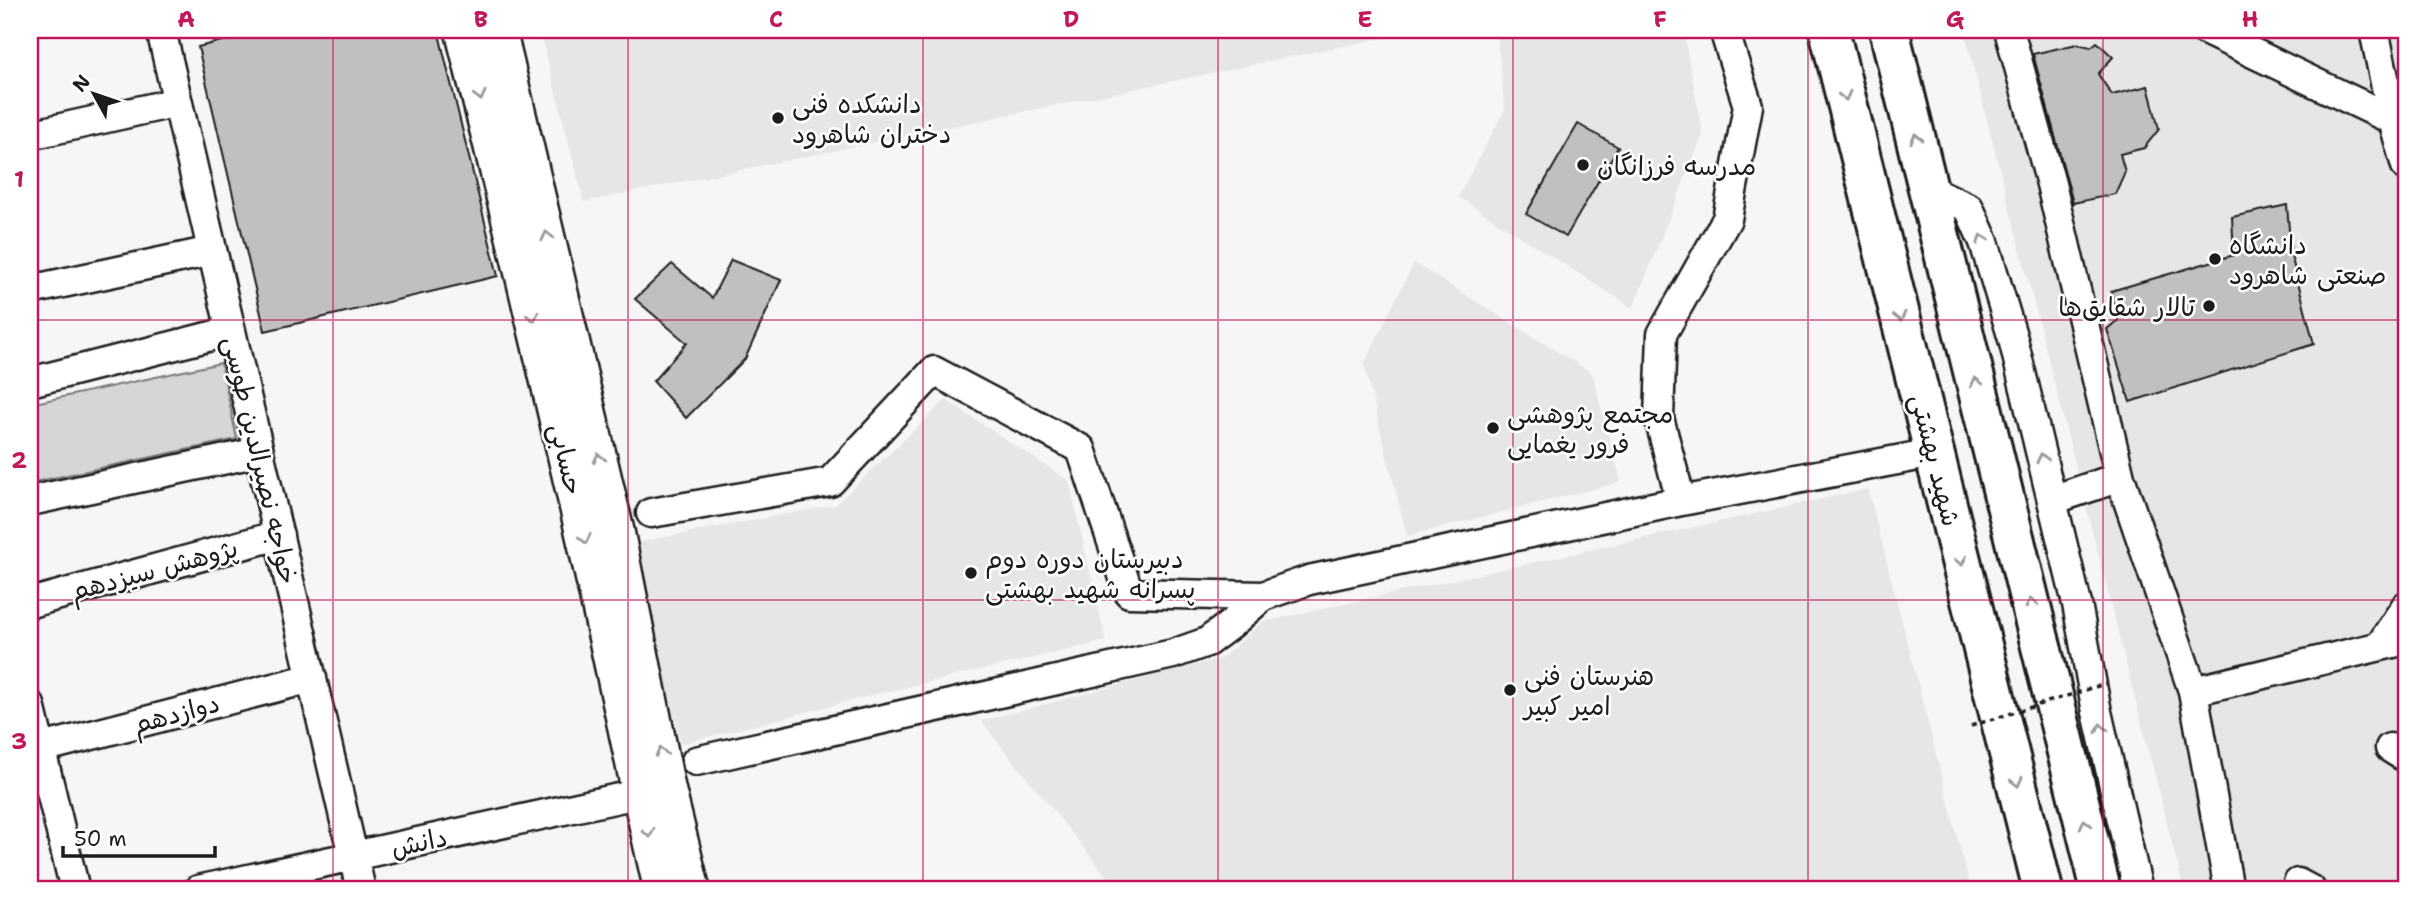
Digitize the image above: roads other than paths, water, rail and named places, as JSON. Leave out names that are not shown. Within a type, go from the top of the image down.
[{"type":"highway","name":"شهید بهشتی","points":[[1829,30],[2043,890]]},
{"type":"highway","points":[[1889,30],[2101,890]]},
{"type":"main road","name":"حسابی","points":[[463,30],[587,546],[653,791],[692,890]]},
{"type":"main road","name":"حسابی","points":[[498,30],[610,505],[653,791],[662,890]]},
{"type":"street","name":"خواجه نصیرالدین طوسی","points":[[161,30],[361,890]]},
{"type":"street","points":[[1681,501],[1659,418],[1662,334],[1727,219],[1748,106],[1724,30]]},
{"type":"street","points":[[2009,30],[2051,184],[2120,477],[2193,691],[2229,890]]},
{"type":"street","points":[[2205,30],[2393,120]]},
{"type":"street","points":[[2374,30],[2393,120],[2406,166]]},
{"type":"street","points":[[30,135],[178,102]]},
{"type":"street","points":[[1928,189],[1969,208],[1984,242],[2013,339],[2077,604],[2097,712],[2138,890]]},
{"type":"street","points":[[30,290],[212,251]]},
{"type":"street","points":[[30,382],[231,331]]},
{"type":"street","points":[[651,513],[830,482],[934,371],[1081,449],[1129,593],[1263,596],[1309,580],[1681,501],[1934,453]]},
{"type":"street","points":[[30,500],[260,452]]},
{"type":"street","points":[[2052,500],[2120,477]]},
{"type":"street","name":"پژوهش سیزدهم","points":[[30,603],[279,535]]},
{"type":"street","points":[[696,761],[1173,654],[1207,642],[1263,596]]},
{"type":"street","points":[[2193,691],[2393,643],[2406,606]]},
{"type":"street","name":"دوازدهم","points":[[35,749],[312,678]]},
{"type":"street","points":[[30,705],[35,749],[75,890]]},
{"type":"street","name":"دانش","points":[[198,890],[653,791]]},
{"type":"place","name":"دانشکده فنی دختران شاهرود","points":[[778,118]]},
{"type":"place","name":"مدرسه فرزانگان","points":[[1583,165]]},
{"type":"place","name":"دانشگاه صنعتی شاهرود","points":[[2215,259]]},
{"type":"place","name":"تالار شقایق‌‌ها","points":[[2209,306]]},
{"type":"place","name":"مجتمع پژوهشی فرور یغمایی","points":[[1493,428]]},
{"type":"place","name":"دبیرستان دوره دوم پسرانه شهید بهشتی","points":[[971,573]]},
{"type":"place","name":"هنرستان فنی امیر کبیر","points":[[1510,690]]}]
